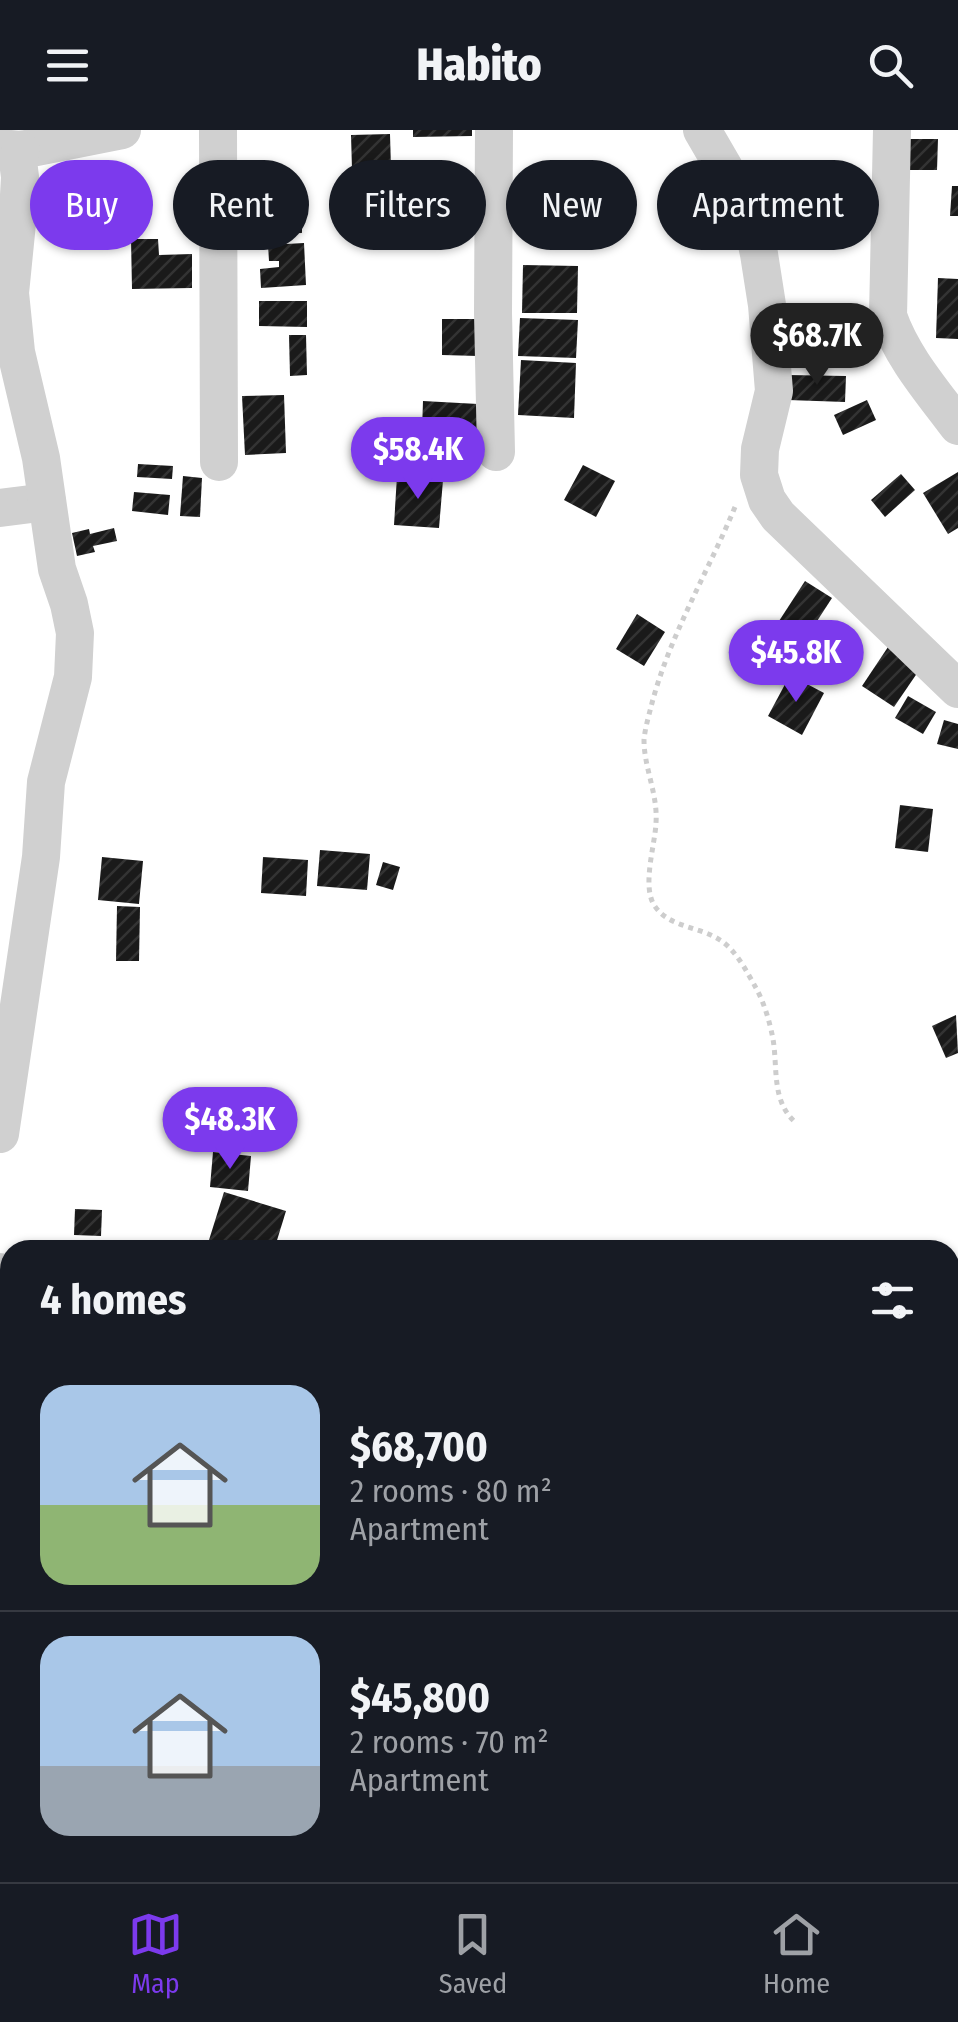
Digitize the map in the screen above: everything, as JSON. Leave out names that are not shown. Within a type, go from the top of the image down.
[{"type":"street","points":[[0,1134],[41,857],[46,782],[73,677],[75,633],[57,568],[42,458],[16,352],[10,292],[20,177],[18,161],[10,149],[122,130]]},
{"type":"street","points":[[218,130],[219,462]]},
{"type":"street","points":[[494,130],[496,452]]},
{"type":"street","points":[[702,130],[738,192],[752,226],[767,306],[774,390],[760,450],[759,475],[767,500],[778,516],[958,689]]},
{"type":"street","points":[[892,130],[888,316],[906,354],[958,426]]},
{"type":"street","points":[[0,508],[47,502]]},
{"type":"path","points":[[773,368],[852,354],[892,327]]},
{"type":"path","points":[[738,499],[660,672],[644,739],[657,820],[650,898],[658,910],[677,924],[719,939],[746,972],[758,992],[772,1035],[780,1103],[796,1124]]},
{"type":"building","points":[[413,130],[472,130],[472,136],[413,137]]},
{"type":"building","points":[[390,134],[391,160],[352,160],[351,135]]},
{"type":"building","points":[[910,139],[938,139],[937,170],[908,170]]},
{"type":"building","points":[[952,186],[958,186],[958,216],[950,216]]},
{"type":"building","points":[[153,239],[158,239],[159,255],[192,254],[192,288],[132,289],[131,250],[153,250]]},
{"type":"building","points":[[268,250],[304,250],[306,285],[261,288],[260,269],[279,267],[279,261],[269,261]]},
{"type":"building","points":[[523,265],[578,266],[577,313],[522,313]]},
{"type":"building","points":[[938,278],[958,279],[958,339],[936,338]]},
{"type":"building","points":[[259,301],[307,301],[307,327],[259,326]]},
{"type":"building","points":[[520,318],[578,320],[576,358],[518,356]]},
{"type":"building","points":[[442,319],[479,319],[478,356],[442,355]]},
{"type":"building","points":[[289,335],[306,335],[307,375],[290,376]]},
{"type":"building","points":[[521,360],[576,363],[574,418],[518,415]]},
{"type":"building","points":[[788,375],[846,376],[845,402],[788,400]]},
{"type":"building","points":[[284,395],[286,453],[245,455],[242,396]]},
{"type":"building","points":[[867,400],[876,420],[843,435],[834,415]]},
{"type":"building","points":[[423,401],[478,404],[476,460],[421,458]]},
{"type":"building","points":[[138,464],[173,466],[172,479],[137,477]]},
{"type":"building","points":[[583,465],[615,481],[596,517],[564,500]]},
{"type":"building","points":[[958,472],[958,528],[948,534],[923,493]]},
{"type":"building","points":[[901,474],[915,490],[885,517],[871,500]]},
{"type":"building","points":[[183,476],[202,478],[200,517],[180,516]]},
{"type":"building","points":[[397,476],[443,480],[439,528],[394,525]]},
{"type":"building","points":[[134,492],[170,495],[168,515],[132,511]]},
{"type":"building","points":[[114,528],[117,541],[93,546],[95,552],[77,556],[72,533],[89,529],[90,534]]},
{"type":"building","points":[[805,581],[832,598],[795,655],[768,638]]},
{"type":"building","points":[[637,614],[665,632],[644,666],[616,649]]},
{"type":"building","points":[[890,644],[922,666],[894,707],[862,686]]},
{"type":"building","points":[[790,675],[824,693],[802,735],[768,716]]},
{"type":"building","points":[[908,696],[936,712],[923,734],[895,718]]},
{"type":"building","points":[[944,720],[958,724],[958,749],[937,744]]},
{"type":"building","points":[[900,805],[933,809],[928,852],[895,848]]},
{"type":"building","points":[[320,850],[370,854],[367,890],[317,886]]},
{"type":"building","points":[[102,857],[143,861],[139,904],[98,900]]},
{"type":"building","points":[[263,857],[308,860],[306,896],[261,893]]},
{"type":"building","points":[[383,862],[400,867],[393,890],[376,885]]},
{"type":"building","points":[[117,906],[140,907],[139,961],[116,961]]},
{"type":"building","points":[[956,1015],[958,1053],[946,1058],[932,1026]]},
{"type":"building","points":[[213,1152],[251,1156],[248,1191],[210,1187]]},
{"type":"building","points":[[224,1192],[286,1211],[277,1240],[209,1240]]},
{"type":"building","points":[[75,1209],[102,1210],[101,1236],[74,1235]]}]
